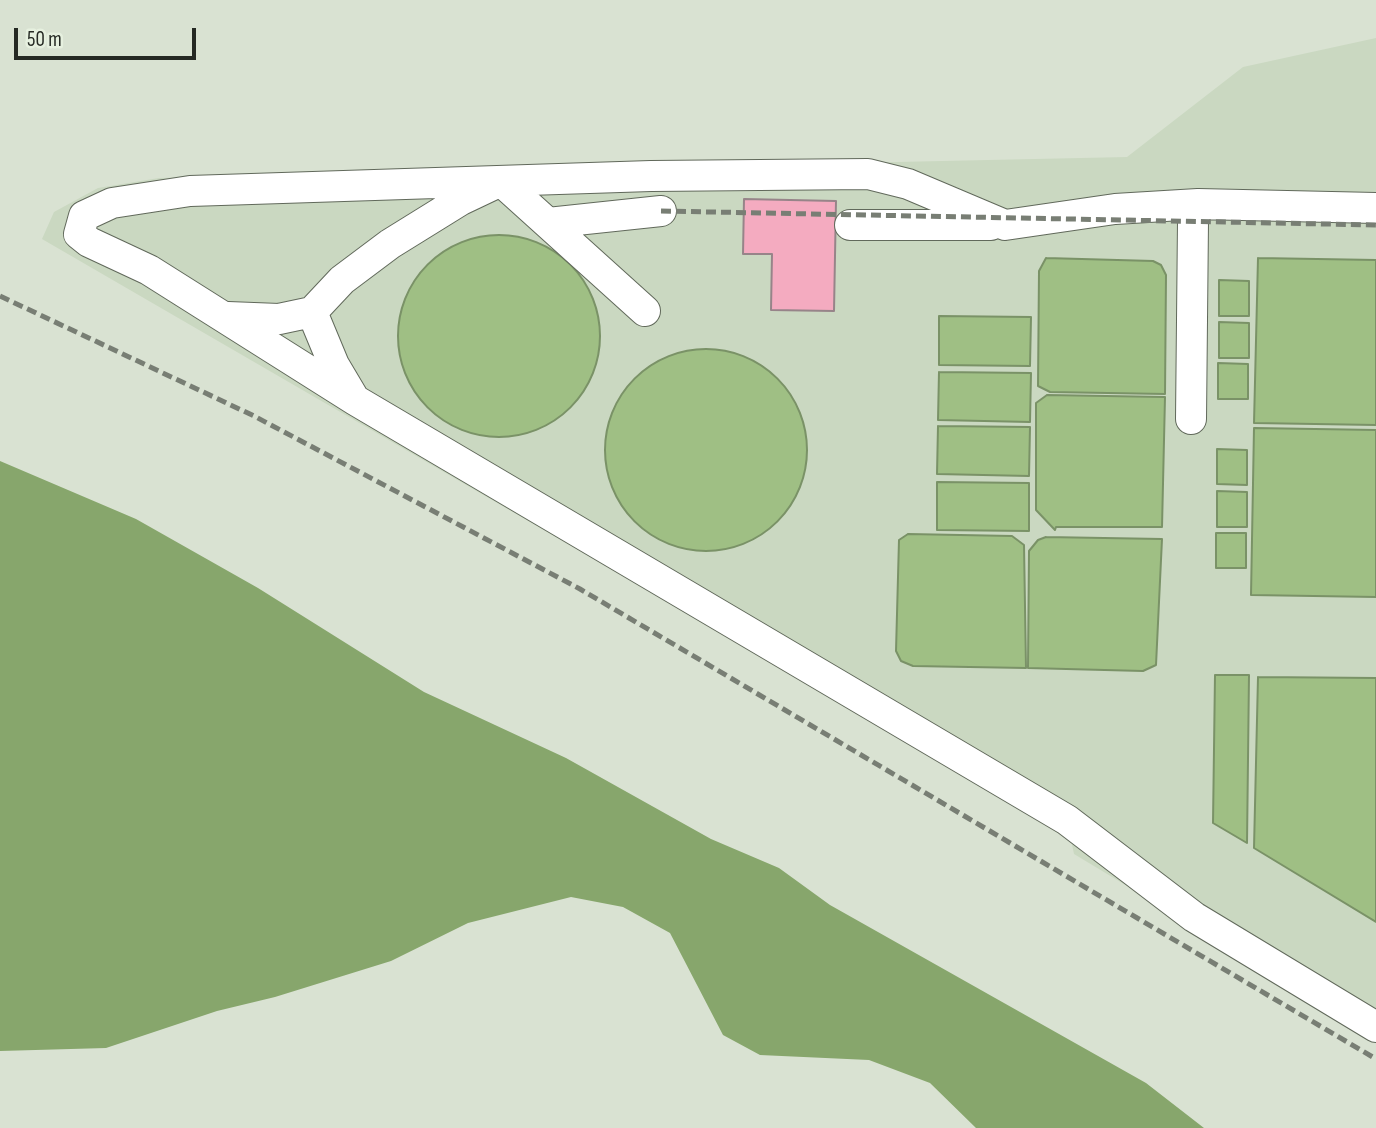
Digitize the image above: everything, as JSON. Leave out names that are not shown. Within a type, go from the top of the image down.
[{"type":"lane","points":[[1005,225],[908,184],[868,174],[501,181],[190,191],[112,203],[84,216],[79,234],[89,242],[149,270],[355,400],[1067,820],[1194,917],[1376,1027]]},
{"type":"lane","points":[[501,181],[645,312]]},
{"type":"lane","points":[[221,316],[257,320],[312,312],[342,280],[390,244],[461,200],[501,181]]},
{"type":"lane","points":[[1191,419],[1193,221],[1198,204]]},
{"type":"lane","points":[[850,225],[1005,225],[1035,223],[1115,209],[1198,204],[1376,208]]},
{"type":"lane","points":[[548,223],[661,211]]},
{"type":"lane","points":[[312,312],[334,365],[355,400]]},
{"type":"shaded area","points":[[1376,38],[1376,1036],[1074,854],[1070,835],[42,239],[54,212],[98,188],[159,178],[1127,157],[1243,67]]},
{"type":"shaded area","points":[[499,235],[519,237],[537,243],[555,252],[570,265],[583,280],[592,298],[598,316],[598,356],[592,374],[583,392],[570,407],[555,420],[537,429],[519,435],[499,437],[479,435],[461,429],[443,420],[428,407],[415,392],[406,374],[400,356],[398,336],[400,316],[406,298],[415,280],[428,265],[443,252],[461,243],[479,237]]},
{"type":"shaded area","points":[[1046,258],[1153,261],[1161,265],[1166,275],[1165,394],[1050,392],[1038,386],[1039,271]]},
{"type":"shaded area","points":[[1258,258],[1376,260],[1376,425],[1254,423]]},
{"type":"shaded area","points":[[1219,280],[1249,281],[1249,316],[1219,316]]},
{"type":"shaded area","points":[[939,316],[1031,317],[1030,366],[939,365]]},
{"type":"shaded area","points":[[1219,322],[1249,323],[1249,358],[1219,358]]},
{"type":"shaded area","points":[[706,349],[726,351],[744,357],[762,366],[777,379],[790,394],[799,412],[805,430],[805,470],[799,488],[790,506],[777,521],[762,534],[744,543],[726,549],[706,551],[686,549],[668,543],[650,534],[635,521],[622,506],[613,488],[607,470],[605,450],[607,430],[613,412],[622,394],[635,379],[650,366],[668,357],[686,351]]},
{"type":"shaded area","points":[[1218,363],[1248,364],[1248,399],[1218,399]]},
{"type":"shaded area","points":[[939,372],[1031,373],[1030,422],[938,420]]},
{"type":"shaded area","points":[[1047,395],[1165,397],[1162,527],[1056,527],[1055,530],[1036,510],[1036,403]]},
{"type":"shaded area","points":[[938,426],[1030,427],[1029,476],[937,474]]},
{"type":"shaded area","points":[[1254,428],[1376,430],[1376,597],[1251,595]]},
{"type":"shaded area","points":[[1217,449],[1247,450],[1247,485],[1217,484]]},
{"type":"shaded area","points":[[0,461],[136,519],[258,588],[424,692],[566,758],[711,839],[779,868],[830,905],[1146,1083],[1204,1128],[976,1128],[930,1083],[869,1060],[760,1055],[723,1035],[670,933],[623,907],[571,897],[468,923],[391,961],[275,997],[217,1011],[106,1048],[0,1051]]},
{"type":"shaded area","points":[[937,482],[1029,483],[1029,531],[937,530]]},
{"type":"shaded area","points":[[1217,491],[1247,492],[1247,527],[1217,527]]},
{"type":"shaded area","points":[[1216,533],[1246,533],[1246,568],[1216,568]]},
{"type":"shaded area","points":[[908,534],[1012,536],[1024,545],[1026,668],[913,666],[901,661],[896,651],[899,540]]},
{"type":"shaded area","points":[[1046,537],[1162,539],[1156,665],[1143,671],[1028,668],[1029,551],[1038,540]]},
{"type":"shaded area","points":[[1215,675],[1249,675],[1247,843],[1213,823]]},
{"type":"shaded area","points":[[1258,677],[1376,678],[1376,922],[1254,848]]},
{"type":"building","points":[[744,199],[836,201],[834,311],[771,310],[772,254],[743,254]]},
{"type":"railway","points":[[661,211],[1376,225]]},
{"type":"railway","points":[[0,296],[254,416],[580,589],[1376,1059]]}]
